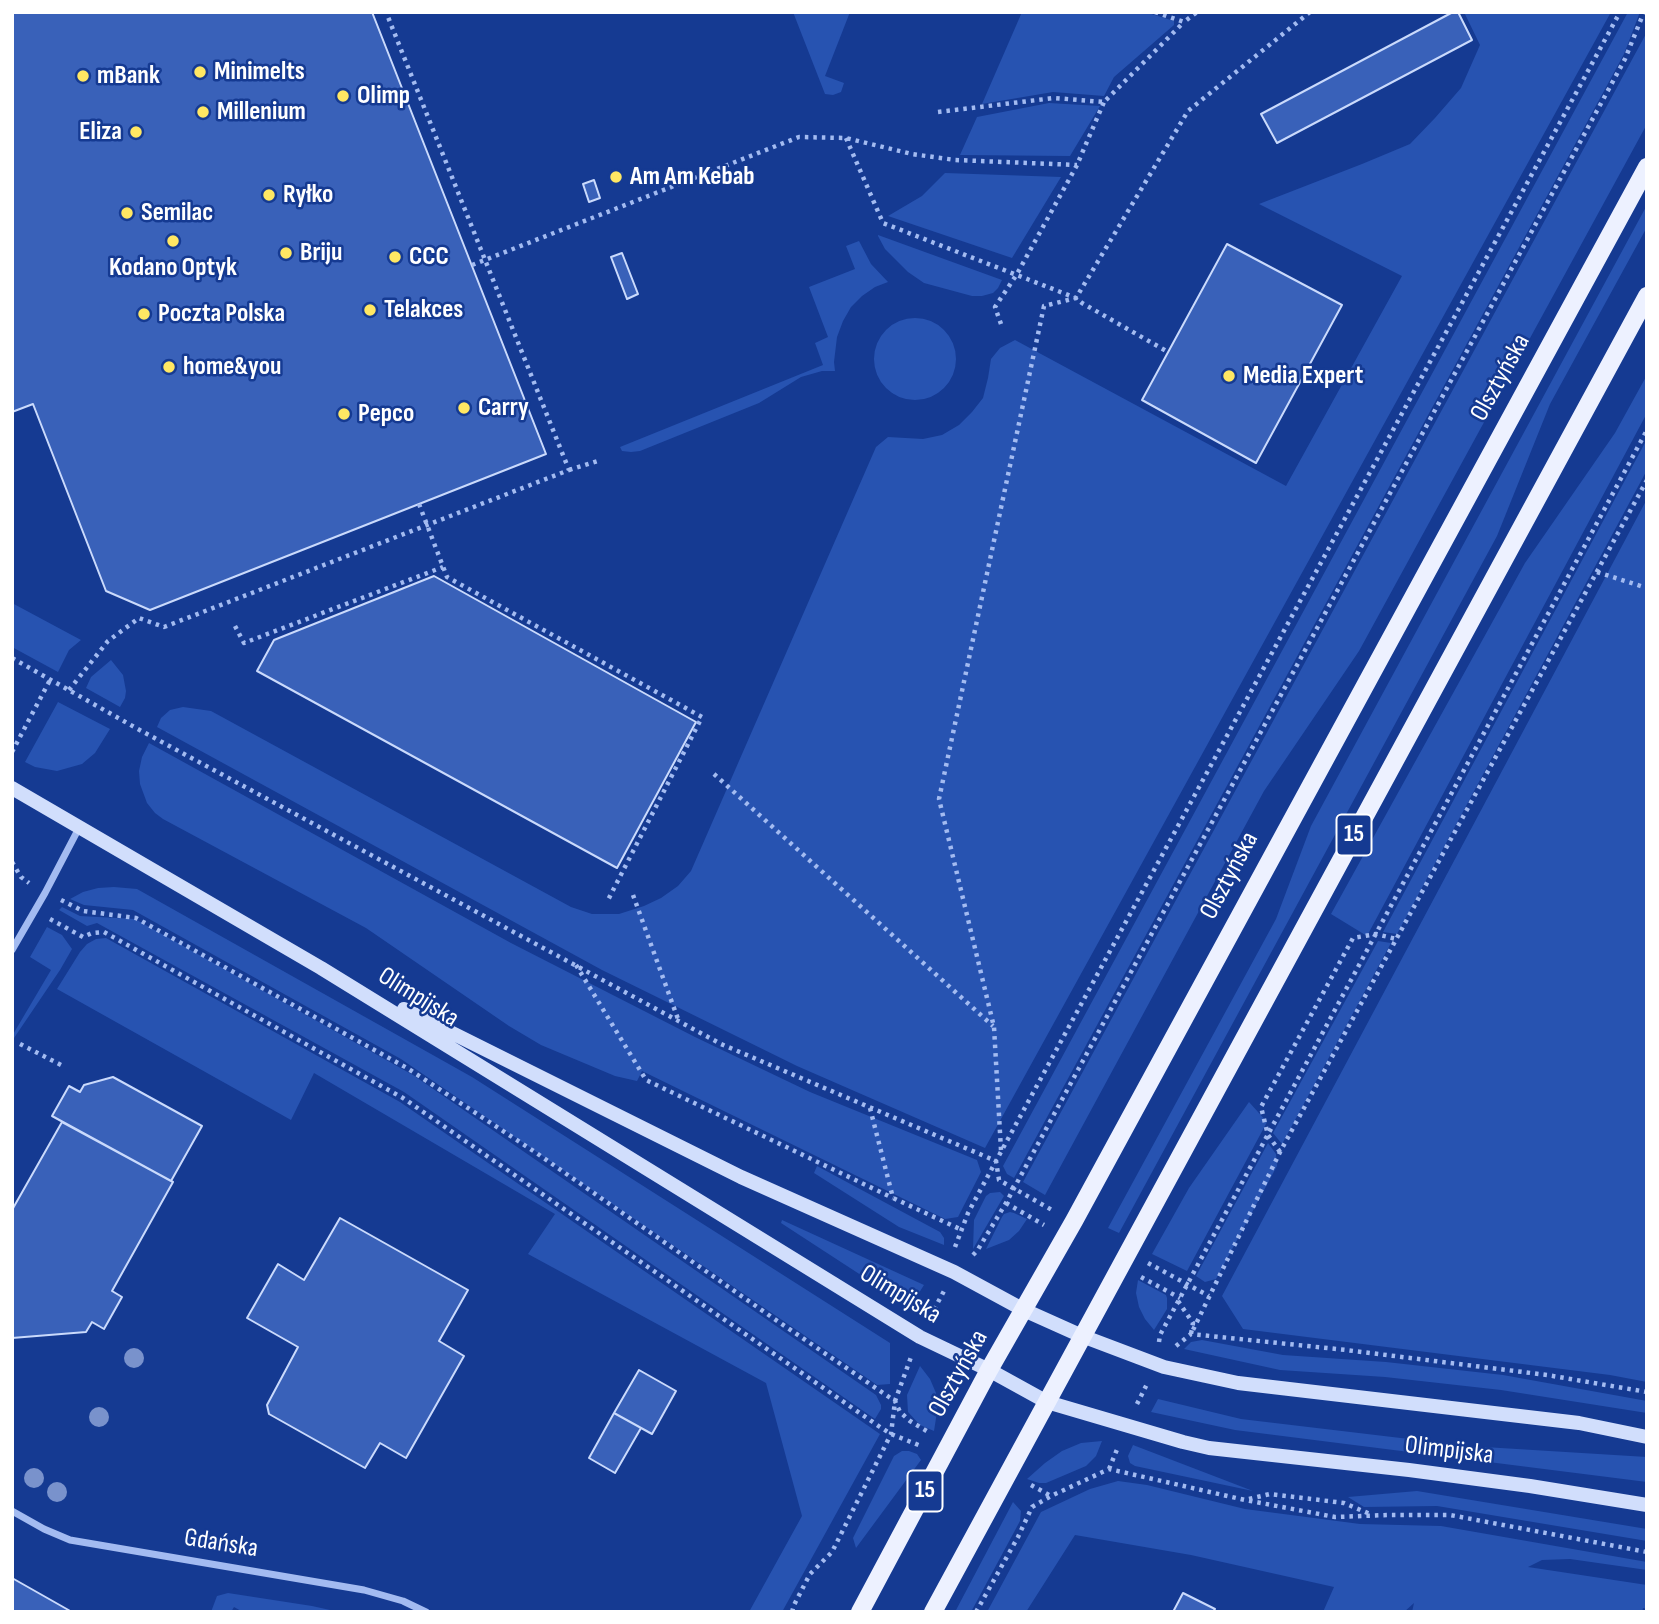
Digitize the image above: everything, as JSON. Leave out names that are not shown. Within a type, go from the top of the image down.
[{"type":"main road","name":"Olsztyńska","points":[[860,1612],[989,1370],[1069,1229],[1647,167]]},
{"type":"main road","name":"15","points":[[933,1612],[1647,296]]},
{"type":"main road","name":"Olimpijska","points":[[12,788],[321,968],[920,1337],[1047,1402],[1209,1448],[1409,1470],[1647,1505]]},
{"type":"main road","name":"Olimpijska","points":[[321,968],[741,1177],[954,1272],[1024,1310],[1082,1336],[1164,1367],[1238,1383],[1579,1423],[1647,1437]]},
{"type":"street","points":[[12,950],[80,826]]},
{"type":"street","name":"Gdańska","points":[[12,1511],[70,1540],[364,1590],[402,1601],[426,1612]]},
{"type":"path","points":[[386,12],[569,470]]},
{"type":"path","points":[[1155,12],[1184,22]]},
{"type":"path","points":[[1001,324],[995,307],[1017,274],[1077,165],[1104,102],[1197,12]]},
{"type":"path","points":[[1001,1152],[994,1027],[939,799],[1044,306],[1076,298],[1188,110],[1310,12]]},
{"type":"path","points":[[954,1251],[968,1213],[1620,12]]},
{"type":"path","points":[[978,1251],[1625,59],[1644,12]]},
{"type":"path","points":[[938,112],[1054,98],[1104,102]]},
{"type":"path","points":[[471,265],[799,137],[846,138],[912,154],[944,158],[1077,165]]},
{"type":"path","points":[[846,138],[883,223],[1076,298],[1168,352]]},
{"type":"path","points":[[1160,1335],[1647,430]]},
{"type":"path","points":[[69,690],[108,641],[139,618],[164,627],[601,460]]},
{"type":"path","points":[[1191,1334],[1280,1152],[1647,480]]},
{"type":"path","points":[[419,504],[447,577],[702,717],[608,900]]},
{"type":"path","points":[[235,626],[244,643],[443,567]]},
{"type":"path","points":[[1597,572],[1647,588]]},
{"type":"path","points":[[12,658],[721,1044],[996,1161]]},
{"type":"path","points":[[12,752],[50,680]]},
{"type":"path","points":[[715,774],[994,1027]]},
{"type":"path","points":[[12,862],[21,877],[45,893],[83,911],[136,918],[407,1068],[546,1160],[895,1401],[900,1412],[910,1421],[951,1444]]},
{"type":"path","points":[[633,895],[678,1020]]},
{"type":"path","points":[[35,911],[83,937],[104,932],[403,1098],[891,1434],[927,1449]]},
{"type":"path","points":[[1280,1152],[1268,1135],[1261,1107],[1353,938],[1376,934],[1396,939]]},
{"type":"path","points":[[576,965],[646,1080],[962,1230]]},
{"type":"path","points":[[20,1044],[63,1066]]},
{"type":"path","points":[[869,1107],[893,1198]]},
{"type":"path","points":[[996,1161],[999,1180],[1069,1229]]},
{"type":"path","points":[[1006,1203],[1069,1229]]},
{"type":"path","points":[[1125,1260],[1188,1283],[1209,1296]]},
{"type":"path","points":[[1125,1260],[1179,1300],[1193,1323],[1191,1334]]},
{"type":"path","points":[[929,1319],[944,1290]]},
{"type":"path","points":[[1191,1334],[1534,1373],[1647,1392]]},
{"type":"path","points":[[792,1612],[810,1574],[832,1552],[891,1434],[895,1401],[912,1354]]},
{"type":"path","points":[[1136,1407],[1143,1392]]},
{"type":"path","points":[[1109,1469],[1120,1443]]},
{"type":"path","points":[[976,1612],[1032,1507],[1109,1469],[1335,1517],[1450,1516],[1647,1552]]},
{"type":"path","points":[[1008,1474],[1051,1496]]},
{"type":"path","points":[[1245,1500],[1270,1494],[1344,1503],[1373,1516]]},
{"type":"path","points":[[1026,1502],[1032,1507]]},
{"type":"shaded area","points":[[793,12],[850,12],[825,76],[844,83],[841,92],[825,94]]},
{"type":"shaded area","points":[[1022,12],[1145,12],[1174,21],[1174,25],[1114,77],[1104,96],[1053,92],[982,104]]},
{"type":"shaded area","points":[[1464,12],[1611,12],[985,1148],[797,1066],[602,970],[157,727],[161,718],[170,710],[183,707],[211,711],[571,907],[592,914],[619,914],[661,898],[678,886],[691,871],[876,447],[888,437],[923,439],[942,435],[959,425],[983,398],[991,359],[1000,348],[1015,340],[1286,486],[1402,276],[1259,204],[1410,144],[1461,88],[1480,45]]},
{"type":"shaded area","points":[[1628,12],[1640,12],[1624,54],[1014,1178],[1007,1174],[1003,1166]]},
{"type":"shaded area","points":[[1647,32],[1647,124],[1359,651],[1264,791],[1045,1195],[1023,1182]]},
{"type":"shaded area","points":[[1049,103],[1100,106],[1070,156],[960,155],[977,117]]},
{"type":"shaded area","points":[[945,173],[1061,177],[1012,258],[888,216],[922,196]]},
{"type":"shaded area","points":[[1647,205],[1647,227],[1550,404],[1497,536],[1119,1233],[1108,1228],[1276,919],[1311,826]]},
{"type":"shaded area","points":[[878,235],[1002,280],[993,293],[982,296],[972,296],[924,283],[908,272],[885,249]]},
{"type":"shaded area","points":[[859,241],[871,264],[888,282],[875,287],[851,307],[837,337],[835,371],[822,371],[801,377],[759,403],[640,451],[622,451],[620,447],[823,365],[815,343],[828,337],[809,287],[855,269],[846,246]]},
{"type":"shaded area","points":[[915,318],[931,321],[944,330],[953,343],[956,359],[953,375],[944,388],[931,397],[915,400],[899,397],[886,388],[877,375],[874,359],[877,343],[886,330],[899,321]]},
{"type":"shaded area","points":[[1647,375],[1647,413],[1367,936],[1331,914],[1525,563],[1615,433]]},
{"type":"shaded area","points":[[1647,439],[1647,470],[1397,934],[1383,932]]},
{"type":"shaded area","points":[[1647,499],[1647,1382],[1610,1375],[1243,1329],[1222,1296]]},
{"type":"shaded area","points":[[12,603],[81,640],[69,650],[58,672],[12,647]]},
{"type":"shaded area","points":[[111,660],[123,675],[126,691],[120,707],[86,688],[91,677]]},
{"type":"shaded area","points":[[58,702],[110,729],[95,753],[82,764],[57,771],[35,767],[25,762]]},
{"type":"shaded area","points":[[149,743],[511,943],[695,1037],[810,1092],[977,1160],[981,1172],[958,1217],[945,1219],[642,1071],[637,1081],[615,1076],[541,1045],[366,928],[155,813],[147,803],[140,784],[142,757]]},
{"type":"shaded area","points":[[114,887],[137,889],[472,1077],[890,1343],[890,1384],[877,1385],[401,1059],[133,910],[84,905],[70,899],[83,892]]},
{"type":"shaded area","points":[[62,907],[80,916],[135,919],[413,1075],[876,1395],[881,1409],[875,1419],[404,1092],[97,923],[87,926],[59,910]]},
{"type":"shaded area","points":[[47,927],[62,935],[72,949],[12,1041],[12,1036],[51,970],[30,957]]},
{"type":"shaded area","points":[[106,938],[400,1102],[880,1434],[782,1612],[749,1612],[802,1516],[766,1383],[528,1254],[555,1214],[314,1073],[291,1120],[57,989],[87,944]]},
{"type":"shaded area","points":[[1378,941],[1391,943],[1282,1144],[1273,1133]]},
{"type":"shaded area","points":[[1249,1102],[1267,1122],[1187,1271],[1152,1254],[1189,1188]]},
{"type":"shaded area","points":[[1268,1143],[1276,1154],[1277,1166],[1216,1279],[1205,1282],[1196,1276]]},
{"type":"shaded area","points":[[817,1166],[940,1232],[944,1245],[899,1227],[814,1173]]},
{"type":"shaded area","points":[[1000,1192],[1004,1196],[973,1249],[974,1220],[986,1196]]},
{"type":"shaded area","points":[[1010,1212],[1027,1219],[1009,1240],[986,1249],[1002,1217]]},
{"type":"shaded area","points":[[782,1220],[924,1285],[910,1307],[781,1223]]},
{"type":"shaded area","points":[[1138,1280],[1167,1298],[1167,1309],[1154,1330],[1139,1307],[1136,1293]]},
{"type":"shaded area","points":[[1202,1340],[1283,1355],[1386,1362],[1503,1375],[1647,1401],[1647,1413],[1501,1390],[1385,1377],[1280,1370],[1184,1349],[1191,1342]]},
{"type":"shaded area","points":[[920,1366],[936,1393],[934,1431],[920,1425],[908,1412],[907,1395]]},
{"type":"shaded area","points":[[1158,1399],[1241,1419],[1468,1446],[1647,1457],[1647,1482],[1235,1430],[1151,1412]]},
{"type":"shaded area","points":[[1102,1441],[1096,1456],[1086,1466],[1046,1483],[1027,1479],[1062,1451],[1081,1443]]},
{"type":"shaded area","points":[[1133,1445],[1253,1491],[1135,1466],[1130,1463],[1128,1456]]},
{"type":"shaded area","points":[[902,1451],[917,1454],[921,1460],[856,1548],[853,1538],[894,1456]]},
{"type":"shaded area","points":[[1118,1481],[1147,1485],[1245,1509],[1360,1524],[1441,1526],[1647,1562],[1647,1570],[1570,1559],[1542,1560],[1528,1567],[1647,1585],[1647,1609],[1643,1608],[1642,1612],[1412,1612],[1414,1603],[1404,1612],[1323,1612],[1334,1587],[1191,1555],[1075,1535],[1026,1612],[987,1612],[1041,1512],[1090,1489]]},
{"type":"shaded area","points":[[1417,1491],[1647,1529],[1647,1541],[1437,1506],[1364,1507],[1348,1497]]},
{"type":"shaded area","points":[[1013,1502],[1021,1511],[1020,1521],[971,1612],[955,1612]]},
{"type":"shaded area","points":[[228,1593],[339,1612],[243,1612],[234,1607],[231,1612],[211,1612],[217,1596]]},
{"type":"building","points":[[12,12],[372,12],[546,454],[150,610],[106,591],[33,404],[12,412]]},
{"type":"building","points":[[1453,12],[1458,12],[1472,40],[1277,143],[1261,114]]},
{"type":"building","points":[[594,180],[600,198],[589,202],[583,184]]},
{"type":"building","name":"Media Expert","points":[[1227,244],[1342,305],[1256,463],[1142,400]]},
{"type":"building","points":[[622,253],[638,294],[627,299],[611,257]]},
{"type":"building","points":[[434,576],[696,722],[617,868],[257,671],[274,640]]},
{"type":"building","points":[[113,1077],[202,1126],[171,1181],[52,1116],[69,1086],[80,1092],[84,1085]]},
{"type":"building","points":[[62,1122],[173,1182],[112,1291],[122,1297],[104,1329],[92,1322],[86,1332],[12,1338],[12,1210]]},
{"type":"building","points":[[340,1218],[468,1290],[439,1341],[464,1356],[406,1458],[380,1443],[365,1468],[269,1414],[267,1405],[298,1347],[247,1318],[278,1264],[304,1280]]},
{"type":"building","points":[[639,1370],[676,1391],[652,1434],[614,1413]]},
{"type":"building","points":[[614,1413],[641,1428],[615,1473],[589,1458]]},
{"type":"building","points":[[12,1578],[72,1612],[12,1612]]},
{"type":"building","points":[[1183,1593],[1215,1609],[1213,1612],[1173,1612]]},
{"type":"place","name":"Minimelts","points":[[200,72]]},
{"type":"place","name":"mBank","points":[[83,76]]},
{"type":"place","name":"Olimp","points":[[343,96]]},
{"type":"place","name":"Millenium","points":[[203,112]]},
{"type":"place","name":"Eliza","points":[[136,132]]},
{"type":"place","name":"Am Am Kebab","points":[[616,177]]},
{"type":"place","name":"Ryłko","points":[[269,195]]},
{"type":"place","name":"Semilac","points":[[127,213]]},
{"type":"place","name":"Kodano Optyk","points":[[173,241]]},
{"type":"place","name":"Briju","points":[[286,253]]},
{"type":"place","name":"CCC","points":[[395,257]]},
{"type":"place","name":"Telakces","points":[[370,310]]},
{"type":"place","name":"Poczta Polska","points":[[144,314]]},
{"type":"place","name":"home&you","points":[[169,367]]},
{"type":"place","name":"Media Expert","points":[[1229,376]]},
{"type":"place","name":"Carry","points":[[464,408]]},
{"type":"place","name":"Pepco","points":[[344,414]]}]
